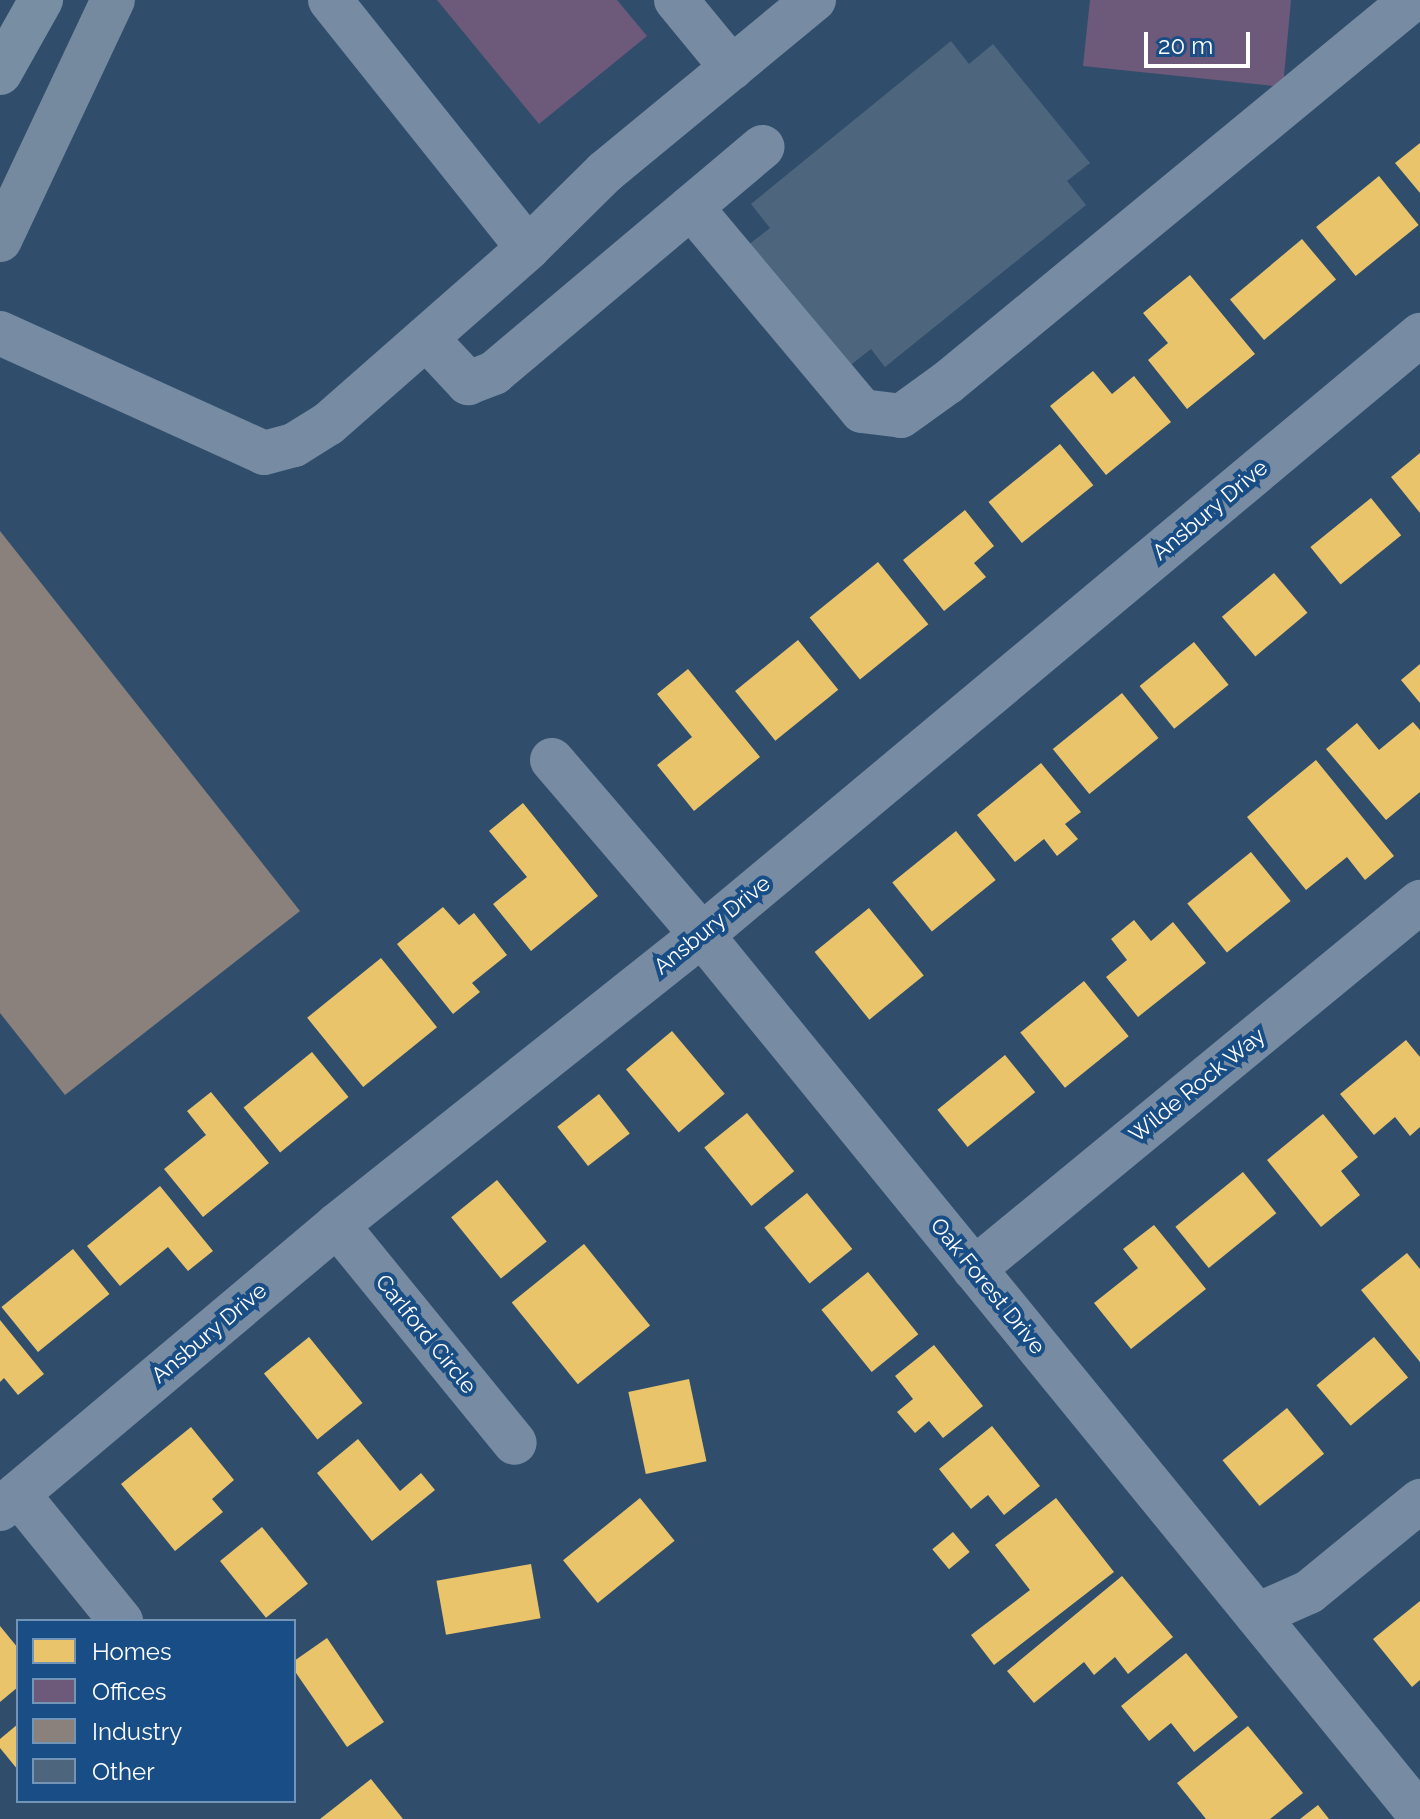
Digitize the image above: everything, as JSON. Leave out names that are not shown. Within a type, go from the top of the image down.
[{"type":"highway","points":[[0,73],[41,0]]},
{"type":"main road","points":[[0,240],[113,0]]},
{"type":"street","points":[[330,0],[528,248]]},
{"type":"street","points":[[676,0],[732,68]]},
{"type":"street","points":[[0,333],[264,453],[294,445],[328,424],[528,248],[605,172],[814,0]]},
{"type":"street","points":[[691,207],[862,411],[901,416],[947,383],[1412,0]]},
{"type":"street","points":[[426,338],[468,383],[494,373],[762,147]]},
{"type":"street","name":"Ansbury Drive","points":[[9,1501],[337,1225],[702,935],[1420,335]]},
{"type":"street","name":"Oak Forest Drive","points":[[552,760],[702,935],[1420,1815]]},
{"type":"street","name":"Wilde Rock Way","points":[[974,1269],[1420,902]]},
{"type":"street","name":"Carlford Circle","points":[[337,1225],[515,1443]]},
{"type":"street","points":[[9,1501],[119,1619]]},
{"type":"street","points":[[1257,1615],[1309,1592],[1420,1501]]},
{"type":"building: Homes","points":[[1420,143],[1420,193],[1395,163]]},
{"type":"building: Homes","points":[[1379,176],[1419,225],[1356,276],[1316,227]]},
{"type":"building: Homes","points":[[1302,239],[1336,280],[1264,340],[1230,299]]},
{"type":"building: Homes","points":[[1190,275],[1255,354],[1187,409],[1148,360],[1168,343],[1143,313]]},
{"type":"building: Homes","points":[[1093,371],[1112,394],[1134,376],[1171,422],[1106,475],[1050,406]]},
{"type":"building: Homes","points":[[1060,444],[1093,485],[1022,543],[989,502]]},
{"type":"building: Homes","points":[[1420,453],[1420,513],[1391,477]]},
{"type":"building: Homes","points":[[1371,498],[1401,535],[1341,584],[1310,547]]},
{"type":"building: Homes","points":[[965,510],[994,546],[974,563],[986,577],[944,611],[903,560]]},
{"type":"building: Homes","points":[[878,562],[928,624],[860,680],[810,617]]},
{"type":"building: Homes","points":[[1274,573],[1307,613],[1255,657],[1222,617]]},
{"type":"building: Homes","points":[[798,640],[838,690],[775,741],[735,691]]},
{"type":"building: Homes","points":[[1194,642],[1229,685],[1174,729],[1140,686]]},
{"type":"building: Homes","points":[[1420,664],[1420,703],[1401,680]]},
{"type":"building: Homes","points":[[688,669],[760,757],[694,811],[657,765],[692,737],[657,694]]},
{"type":"building: Homes","points":[[1122,693],[1159,738],[1089,794],[1053,749]]},
{"type":"building: Homes","points":[[1413,722],[1420,730],[1420,792],[1386,820],[1326,749],[1357,723],[1379,750]]},
{"type":"building: Homes","points":[[1316,760],[1394,856],[1365,880],[1347,857],[1306,890],[1247,817]]},
{"type":"building: Homes","points":[[1041,763],[1081,812],[1065,824],[1078,839],[1057,856],[1044,839],[1015,862],[977,815]]},
{"type":"building: Homes","points":[[523,803],[598,896],[531,951],[493,904],[527,877],[489,831]]},
{"type":"building: Homes","points":[[956,831],[996,880],[932,932],[892,883]]},
{"type":"building: Homes","points":[[1251,852],[1291,901],[1227,953],[1187,904]]},
{"type":"building: Homes","points":[[443,907],[459,925],[474,913],[507,955],[472,983],[480,992],[453,1014],[397,944]]},
{"type":"building: Homes","points":[[869,908],[924,976],[869,1020],[815,952]]},
{"type":"building: Homes","points":[[1134,920],[1151,941],[1173,922],[1206,963],[1138,1017],[1106,977],[1127,960],[1111,939]]},
{"type":"building: Homes","points":[[381,958],[437,1027],[363,1087],[307,1018]]},
{"type":"building: Homes","points":[[1084,981],[1129,1036],[1065,1088],[1020,1033]]},
{"type":"building: Homes","points":[[672,1031],[725,1094],[679,1132],[626,1070]]},
{"type":"building: Homes","points":[[1406,1040],[1420,1057],[1420,1127],[1410,1136],[1395,1117],[1374,1135],[1340,1094]]},
{"type":"building: Homes","points":[[312,1052],[349,1097],[280,1152],[244,1107]]},
{"type":"building: Homes","points":[[1005,1055],[1035,1092],[968,1147],[937,1110]]},
{"type":"building: Homes","points":[[211,1092],[269,1163],[203,1217],[164,1169],[206,1135],[187,1111]]},
{"type":"building: Homes","points":[[599,1094],[630,1133],[588,1166],[557,1127]]},
{"type":"building: Homes","points":[[747,1113],[794,1171],[751,1206],[704,1148]]},
{"type":"building: Homes","points":[[1323,1114],[1358,1157],[1341,1171],[1360,1195],[1321,1227],[1267,1160]]},
{"type":"building: Homes","points":[[1243,1172],[1276,1213],[1209,1268],[1175,1227]]},
{"type":"building: Homes","points":[[497,1180],[547,1241],[501,1279],[451,1217]]},
{"type":"building: Homes","points":[[160,1186],[213,1251],[188,1271],[168,1247],[120,1286],[87,1246]]},
{"type":"building: Homes","points":[[807,1193],[852,1249],[810,1284],[764,1228]]},
{"type":"building: Homes","points":[[1154,1225],[1206,1289],[1131,1349],[1094,1303],[1138,1268],[1123,1249]]},
{"type":"building: Homes","points":[[584,1244],[650,1326],[578,1384],[512,1303]]},
{"type":"building: Homes","points":[[73,1249],[110,1294],[38,1352],[2,1307]]},
{"type":"building: Homes","points":[[1407,1253],[1420,1269],[1420,1362],[1361,1290]]},
{"type":"building: Homes","points":[[868,1272],[918,1334],[872,1372],[821,1310]]},
{"type":"building: Homes","points":[[0,1320],[44,1374],[18,1395],[4,1378],[0,1382]]},
{"type":"building: Homes","points":[[309,1337],[362,1403],[317,1440],[264,1374]]},
{"type":"building: Homes","points":[[1374,1337],[1408,1378],[1351,1426],[1317,1385]]},
{"type":"building: Homes","points":[[934,1345],[983,1406],[943,1438],[929,1421],[915,1433],[897,1412],[913,1399],[895,1376]]},
{"type":"building: Homes","points":[[689,1379],[706,1461],[646,1474],[628,1392]]},
{"type":"building: Homes","points":[[1287,1408],[1324,1454],[1260,1506],[1222,1460]]},
{"type":"building: Homes","points":[[992,1426],[1040,1486],[1004,1515],[988,1495],[971,1509],[939,1469]]},
{"type":"building: Homes","points":[[191,1427],[234,1480],[212,1499],[223,1512],[175,1551],[121,1484]]},
{"type":"building: Homes","points":[[358,1439],[400,1491],[421,1473],[435,1490],[372,1541],[317,1473]]},
{"type":"building: Homes","points":[[640,1498],[675,1541],[598,1603],[563,1560]]},
{"type":"building: Homes","points":[[1056,1498],[1114,1572],[994,1665],[971,1635],[1030,1590],[995,1545]]},
{"type":"building: Homes","points":[[262,1527],[308,1584],[266,1618],[220,1561]]},
{"type":"building: Homes","points":[[953,1532],[970,1552],[949,1569],[932,1549]]},
{"type":"building: Homes","points":[[531,1564],[541,1618],[446,1635],[436,1581]]},
{"type":"building: Homes","points":[[1122,1576],[1173,1637],[1128,1674],[1115,1657],[1094,1675],[1084,1662],[1034,1703],[1007,1671]]},
{"type":"building: Homes","points":[[1420,1601],[1420,1680],[1412,1687],[1373,1639]]},
{"type":"building: Homes","points":[[0,1626],[16,1646],[16,1689],[0,1702]]},
{"type":"building: Homes","points":[[327,1638],[384,1722],[347,1747],[296,1673],[296,1660]]},
{"type":"building: Homes","points":[[1186,1653],[1238,1717],[1194,1752],[1171,1723],[1149,1741],[1121,1706]]},
{"type":"building: Homes","points":[[16,1726],[16,1768],[0,1748],[0,1739]]},
{"type":"building: Homes","points":[[1248,1726],[1303,1793],[1270,1819],[1206,1819],[1177,1783]]},
{"type":"building: Homes","points":[[371,1779],[403,1819],[320,1819]]},
{"type":"building: Homes","points":[[1318,1805],[1329,1819],[1300,1819]]},
{"type":"building: Offices","points":[[437,0],[617,0],[647,36],[539,124]]},
{"type":"building: Offices","points":[[1090,0],[1291,0],[1283,87],[1083,66]]},
{"type":"building: Industry","points":[[0,531],[300,911],[65,1095],[0,1013]]},
{"type":"building: Other","points":[[951,41],[969,64],[993,44],[1090,163],[1067,181],[1086,205],[885,367],[871,349],[848,367],[748,245],[770,228],[751,204]]}]
